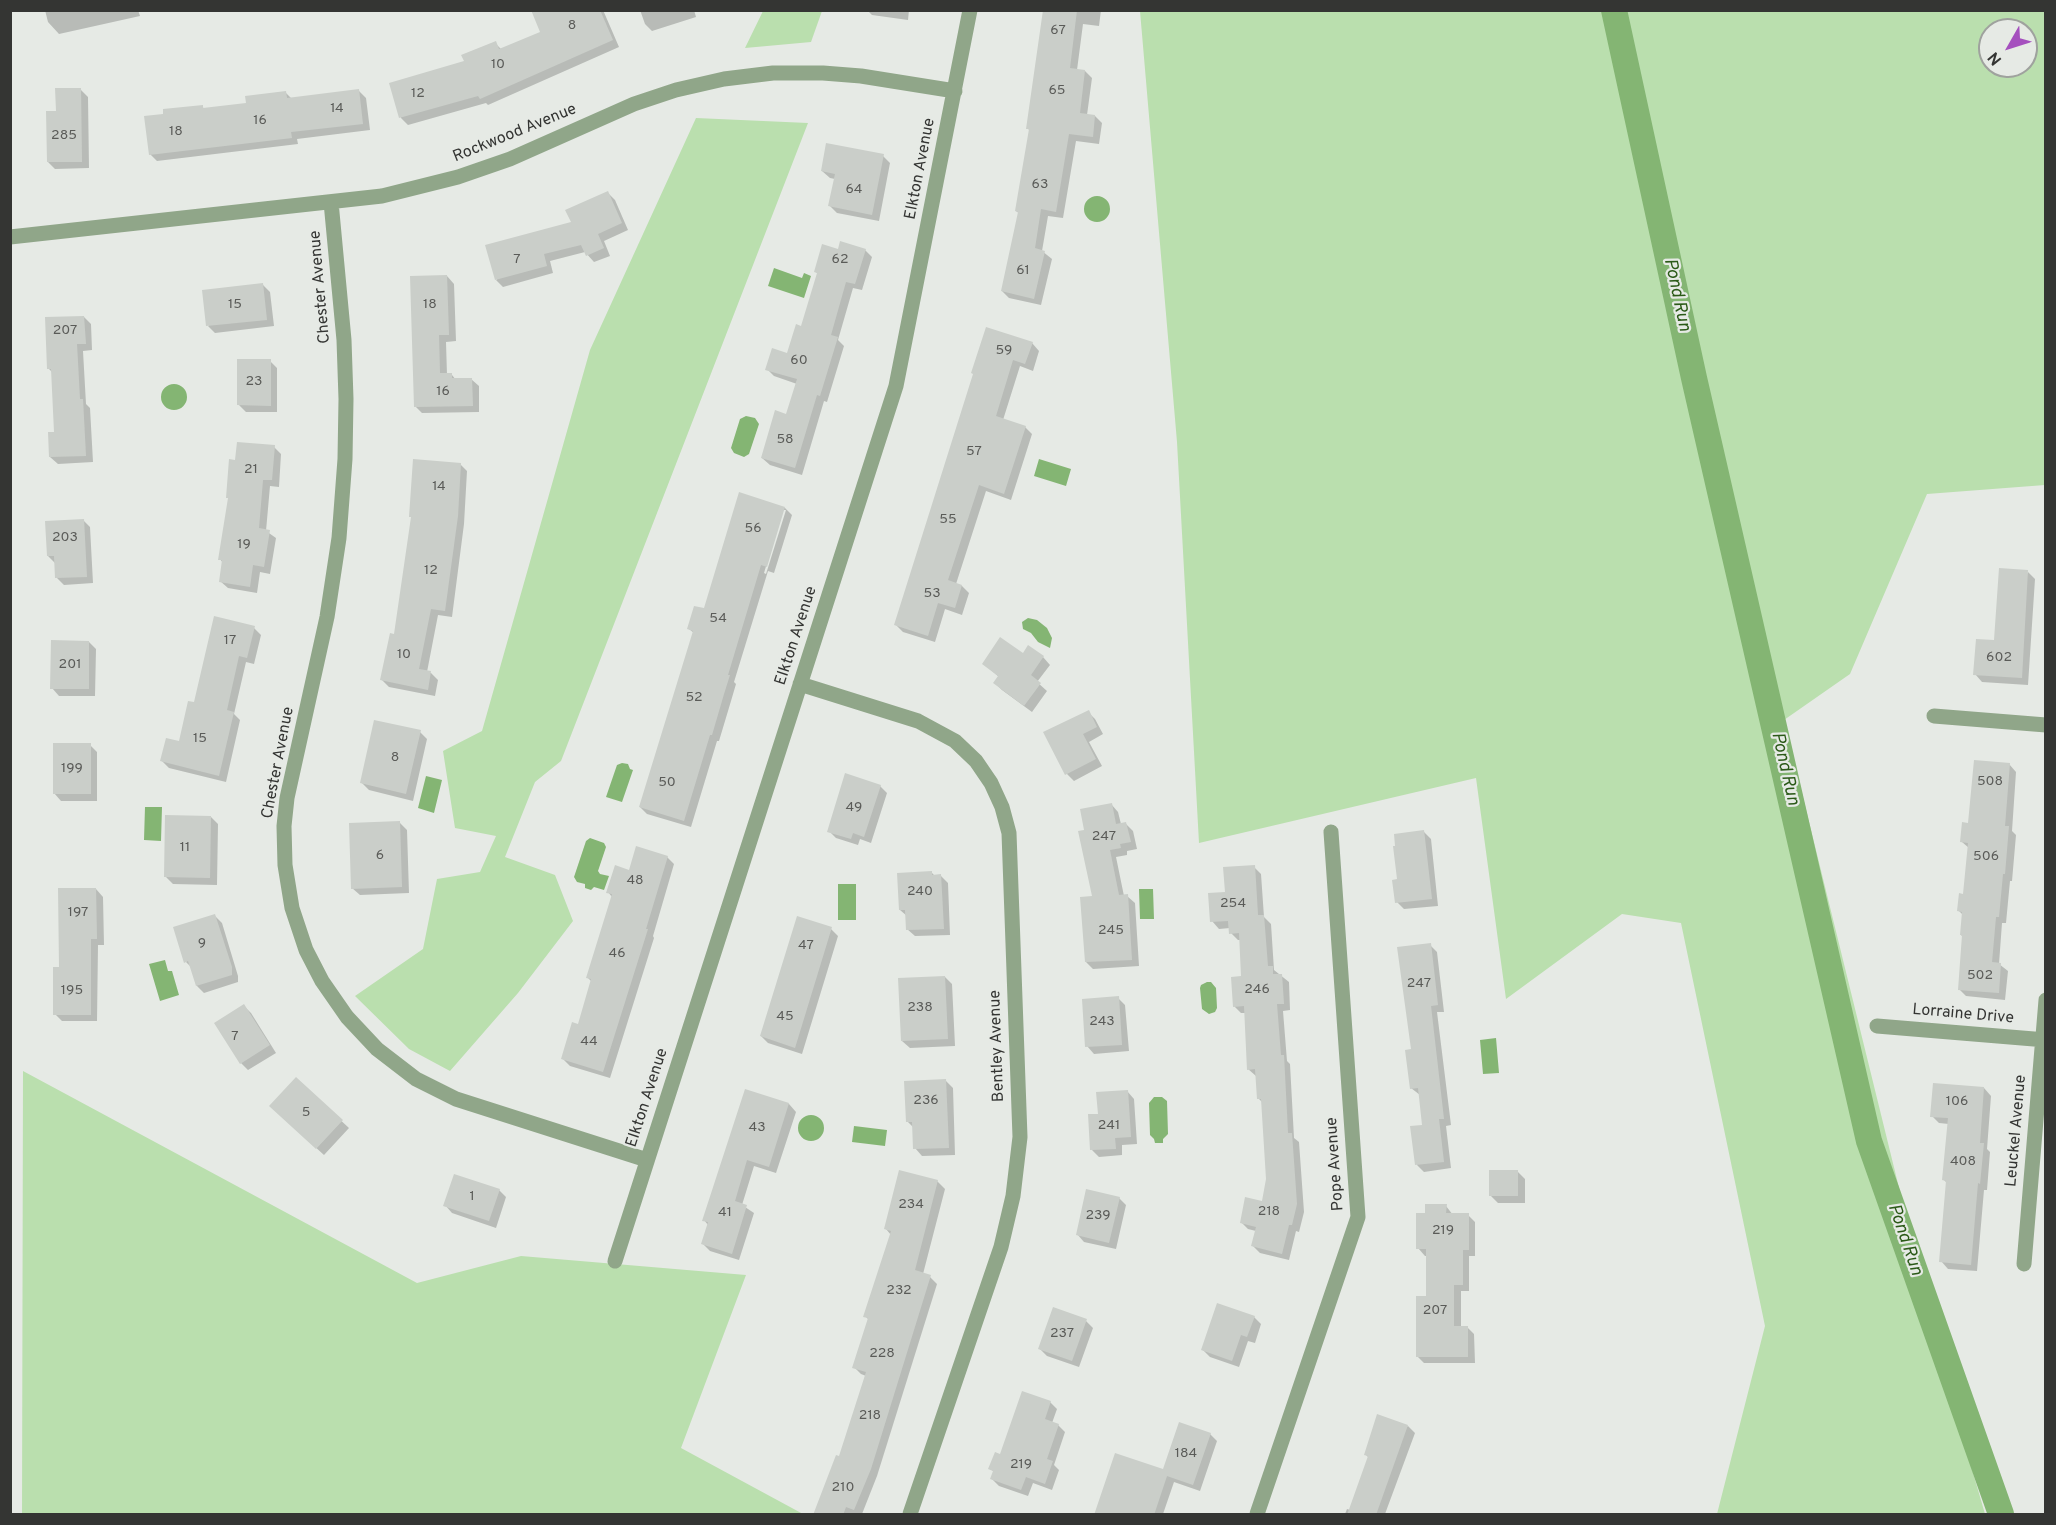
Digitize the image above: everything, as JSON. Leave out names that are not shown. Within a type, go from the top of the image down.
[{"type":"street","name":"Elkton Avenue","points":[[615,1261],[896,386],[970,10]]},
{"type":"street","name":"Rockwood Avenue","points":[[10,237],[382,196],[458,177],[510,159],[634,104],[676,90],[724,79],[773,73],[823,73],[861,76],[955,91]]},
{"type":"street","name":"Chester Avenue","points":[[331,202],[344,340],[345,459],[339,538],[327,617],[287,798],[284,826],[285,865],[292,908],[306,950],[322,981],[347,1017],[377,1049],[416,1079],[456,1099],[647,1160]]},
{"type":"street","name":"Bentley Avenue","points":[[800,684],[918,721],[955,741],[976,761],[992,783],[1009,833],[1020,1137],[1013,1196],[1001,1247],[910,1515]]},
{"type":"street","points":[[1935,716],[2046,725]]},
{"type":"street","name":"Pope Avenue","points":[[1257,1515],[1358,1217],[1331,832]]},
{"type":"street","name":"Leuckel Avenue","points":[[2024,1264],[2046,1000]]},
{"type":"street","name":"Lorraine Drive","points":[[1877,1026],[2044,1040]]},
{"type":"shaded area","points":[[763,10],[822,11],[811,42],[745,48]]},
{"type":"shaded area","points":[[1140,11],[2045,11],[2045,485],[1927,494],[1850,674],[1784,720],[1948,1387],[1985,1514],[1717,1514],[1765,1326],[1681,923],[1622,914],[1506,999],[1476,778],[1199,843],[1177,442]]},
{"type":"shaded area","points":[[696,118],[808,123],[561,761],[535,782],[505,857],[555,875],[573,921],[518,993],[450,1071],[409,1049],[355,996],[423,949],[437,879],[480,872],[496,836],[455,828],[443,751],[482,731],[590,350]]},
{"type":"shaded area","points":[[1097,196],[1106,200],[1110,209],[1106,218],[1097,222],[1088,218],[1084,209],[1088,200]]},
{"type":"shaded area","points":[[774,268],[802,278],[804,273],[811,276],[804,298],[768,286]]},
{"type":"shaded area","points":[[174,384],[183,388],[187,397],[183,406],[174,410],[165,406],[161,397],[165,388]]},
{"type":"shaded area","points":[[746,416],[755,418],[759,424],[749,454],[744,457],[734,453],[731,448],[740,419]]},
{"type":"shaded area","points":[[1039,459],[1071,469],[1066,486],[1034,476]]},
{"type":"shaded area","points":[[1028,618],[1037,620],[1047,628],[1052,638],[1050,648],[1038,642],[1031,633],[1023,629],[1022,622]]},
{"type":"shaded area","points":[[628,764],[633,770],[622,802],[606,797],[617,765]]},
{"type":"shaded area","points":[[426,776],[442,780],[434,813],[418,808]]},
{"type":"shaded area","points":[[145,807],[162,807],[161,841],[144,840]]},
{"type":"shaded area","points":[[590,838],[604,843],[606,847],[598,871],[600,874],[609,876],[604,890],[594,887],[591,890],[585,888],[585,884],[577,882],[574,877],[586,841]]},
{"type":"shaded area","points":[[838,884],[856,884],[856,920],[838,920]]},
{"type":"shaded area","points":[[1139,889],[1153,889],[1154,919],[1140,919]]},
{"type":"shaded area","points":[[165,960],[168,971],[172,971],[179,995],[160,1001],[149,964]]},
{"type":"shaded area","points":[[1207,982],[1211,982],[1216,988],[1217,1008],[1215,1012],[1209,1014],[1202,1009],[1200,988]]},
{"type":"shaded area","points":[[1496,1038],[1499,1073],[1483,1074],[1480,1040]]},
{"type":"shaded area","points":[[23,1071],[417,1283],[521,1256],[746,1275],[681,1448],[803,1514],[22,1514]]},
{"type":"shaded area","points":[[1154,1097],[1162,1097],[1167,1101],[1168,1134],[1163,1139],[1163,1143],[1155,1143],[1150,1135],[1149,1103]]},
{"type":"shaded area","points":[[811,1115],[820,1119],[824,1128],[820,1137],[811,1141],[802,1137],[798,1128],[802,1119]]},
{"type":"shaded area","points":[[854,1126],[887,1130],[885,1146],[852,1142]]},
{"type":"building","points":[[531,10],[600,10],[613,40],[480,99],[478,96],[399,118],[389,83],[464,61],[461,55],[496,41],[499,49],[540,32]]},
{"type":"building","points":[[1043,10],[1077,10],[1070,68],[1085,70],[1080,113],[1095,115],[1093,137],[1069,134],[1056,212],[1041,209],[1035,248],[1045,251],[1034,299],[1001,291],[1018,212],[1015,211],[1029,129],[1026,129]]},
{"type":"building","points":[[55,88],[81,88],[82,162],[47,162],[46,111],[56,111]]},
{"type":"building","points":[[359,89],[363,124],[291,132],[292,138],[149,155],[144,116],[163,114],[163,109],[203,105],[203,108],[246,103],[245,96],[286,91],[287,98]]},
{"type":"building","points":[[826,143],[884,154],[872,215],[828,206],[835,174],[821,171]]},
{"type":"building","points":[[608,191],[622,223],[598,234],[604,248],[586,256],[581,245],[544,254],[547,266],[495,280],[485,245],[571,222],[565,210]]},
{"type":"building","points":[[840,241],[866,249],[855,284],[846,282],[831,335],[838,337],[820,396],[817,395],[795,468],[761,458],[775,410],[786,414],[797,379],[765,370],[772,348],[787,353],[796,324],[801,326],[817,273],[814,272],[822,244],[838,249]]},
{"type":"building","points":[[447,275],[449,335],[439,335],[440,373],[452,373],[452,378],[472,378],[473,406],[414,407],[410,276]]},
{"type":"building","points":[[263,283],[267,320],[206,326],[202,290]]},
{"type":"building","points":[[84,316],[86,344],[77,344],[86,456],[49,457],[48,432],[54,432],[51,369],[47,369],[45,317]]},
{"type":"building","points":[[986,327],[1033,342],[1025,364],[1013,360],[996,416],[1026,426],[1004,494],[979,485],[948,580],[962,585],[955,608],[938,603],[928,636],[894,625]]},
{"type":"building","points":[[237,359],[271,359],[271,406],[237,405]]},
{"type":"building","points":[[237,442],[275,445],[272,480],[263,480],[259,528],[270,530],[264,567],[253,565],[250,587],[219,582],[222,560],[218,560],[228,498],[226,498],[229,459],[235,460]]},
{"type":"building","points":[[413,459],[461,463],[458,516],[445,611],[431,609],[419,669],[431,671],[428,690],[380,680],[390,633],[394,634],[411,517],[409,517]]},
{"type":"building","points":[[739,492],[785,507],[767,567],[761,565],[712,735],[710,735],[684,821],[639,807],[693,631],[687,629],[694,606],[704,608]]},
{"type":"building","points":[[84,519],[87,577],[55,578],[54,556],[47,556],[45,521]]},
{"type":"building","points":[[1999,568],[2028,570],[2022,678],[1973,675],[1976,639],[1994,640]]},
{"type":"building","points":[[214,616],[255,626],[247,658],[239,656],[227,710],[234,712],[219,776],[160,761],[166,738],[179,741],[188,701],[194,702]]},
{"type":"building","points":[[1000,637],[1023,653],[1028,645],[1044,656],[1031,675],[1041,683],[1024,706],[993,683],[998,676],[982,664]]},
{"type":"building","points":[[51,640],[89,641],[89,689],[50,689]]},
{"type":"building","points":[[1089,710],[1097,727],[1083,734],[1096,759],[1065,775],[1043,732]]},
{"type":"building","points":[[374,720],[421,730],[406,794],[360,783]]},
{"type":"building","points":[[53,743],[91,743],[91,794],[53,794]]},
{"type":"building","points":[[1974,760],[2010,763],[2005,826],[2009,826],[2005,874],[2003,874],[1999,917],[1996,917],[1992,962],[2001,963],[1999,993],[1958,990],[1962,912],[1957,911],[1959,893],[1963,894],[1968,843],[1960,842],[1962,822],[1968,823]]},
{"type":"building","points":[[845,773],[881,785],[864,837],[853,833],[851,839],[827,832]]},
{"type":"building","points":[[1112,803],[1116,824],[1126,822],[1131,842],[1120,844],[1121,848],[1110,850],[1119,895],[1128,894],[1132,960],[1085,962],[1080,897],[1092,896],[1078,831],[1084,830],[1080,809]]},
{"type":"building","points":[[165,815],[211,816],[210,878],[164,877]]},
{"type":"building","points":[[400,821],[402,887],[351,889],[349,823]]},
{"type":"building","points":[[1424,830],[1432,899],[1395,903],[1392,880],[1397,879],[1394,834]]},
{"type":"building","points":[[636,846],[668,856],[646,929],[648,929],[603,1072],[561,1059],[572,1022],[578,1024],[591,979],[586,978],[612,894],[606,893],[615,865],[629,870]]},
{"type":"building","points":[[1255,865],[1258,915],[1264,915],[1268,966],[1273,966],[1273,974],[1282,974],[1284,1004],[1277,1004],[1281,1055],[1284,1055],[1288,1133],[1292,1133],[1297,1204],[1282,1254],[1251,1246],[1256,1227],[1240,1223],[1245,1197],[1262,1201],[1266,1179],[1261,1099],[1257,1099],[1255,1069],[1247,1070],[1244,1006],[1233,1007],[1231,977],[1241,976],[1239,933],[1229,934],[1228,921],[1210,922],[1208,893],[1225,892],[1223,867]]},
{"type":"building","points":[[932,871],[932,875],[941,874],[944,929],[906,930],[905,910],[899,910],[897,873]]},
{"type":"building","points":[[58,888],[96,888],[97,939],[91,939],[91,1015],[53,1015],[53,967],[59,967]]},
{"type":"building","points":[[215,914],[232,967],[232,975],[196,986],[188,961],[184,963],[173,927]]},
{"type":"building","points":[[797,916],[832,927],[795,1048],[760,1036]]},
{"type":"building","points":[[1431,943],[1438,1005],[1431,1006],[1444,1119],[1439,1119],[1444,1162],[1415,1165],[1410,1126],[1422,1125],[1418,1088],[1410,1089],[1405,1050],[1411,1049],[1397,947]]},
{"type":"building","points":[[945,976],[948,1039],[901,1041],[898,978]]},
{"type":"building","points":[[1119,996],[1122,1045],[1085,1047],[1082,999]]},
{"type":"building","points":[[244,1004],[270,1045],[240,1064],[214,1023]]},
{"type":"building","points":[[296,1077],[343,1120],[316,1149],[269,1106]]},
{"type":"building","points":[[946,1079],[949,1148],[913,1149],[912,1122],[906,1122],[904,1081]]},
{"type":"building","points":[[1933,1083],[1984,1087],[1980,1143],[1984,1143],[1971,1265],[1939,1262],[1946,1181],[1942,1180],[1948,1118],[1930,1117]]},
{"type":"building","points":[[745,1089],[789,1103],[769,1167],[747,1160],[735,1201],[747,1205],[732,1254],[701,1244],[708,1222],[702,1221]]},
{"type":"building","points":[[1128,1090],[1131,1137],[1115,1138],[1116,1149],[1090,1150],[1088,1114],[1098,1114],[1096,1092]]},
{"type":"building","points":[[899,1170],[938,1180],[915,1270],[931,1275],[871,1469],[854,1510],[846,1507],[843,1515],[813,1515],[836,1455],[839,1456],[866,1372],[852,1368],[868,1318],[863,1317],[891,1231],[884,1229]]},
{"type":"building","points":[[1489,1170],[1518,1170],[1518,1196],[1489,1196]]},
{"type":"building","points":[[454,1174],[500,1189],[489,1221],[443,1206]]},
{"type":"building","points":[[1086,1189],[1120,1197],[1109,1243],[1076,1235]]},
{"type":"building","points":[[1425,1204],[1447,1204],[1446,1213],[1469,1213],[1469,1250],[1463,1250],[1463,1285],[1454,1285],[1454,1326],[1468,1326],[1468,1357],[1416,1357],[1416,1296],[1426,1296],[1426,1249],[1416,1249],[1416,1213],[1425,1213]]},
{"type":"building","points":[[1217,1303],[1255,1316],[1247,1337],[1241,1335],[1232,1361],[1201,1350]]},
{"type":"building","points":[[1053,1307],[1087,1319],[1072,1361],[1038,1349]]},
{"type":"building","points":[[1022,1391],[1051,1401],[1045,1419],[1059,1424],[1047,1459],[1053,1461],[1045,1484],[1026,1477],[1021,1490],[990,1479],[993,1471],[988,1469],[995,1452],[1000,1454]]},
{"type":"building","points":[[1377,1414],[1408,1425],[1376,1515],[1347,1515],[1368,1456],[1364,1455]]},
{"type":"building","points":[[1179,1422],[1211,1433],[1193,1485],[1167,1476],[1154,1515],[1094,1515],[1115,1453],[1163,1469]]},
{"type":"waterway","name":"Pond Run","points":[[1614,10],[1694,378],[1869,1141],[2001,1514]]}]
